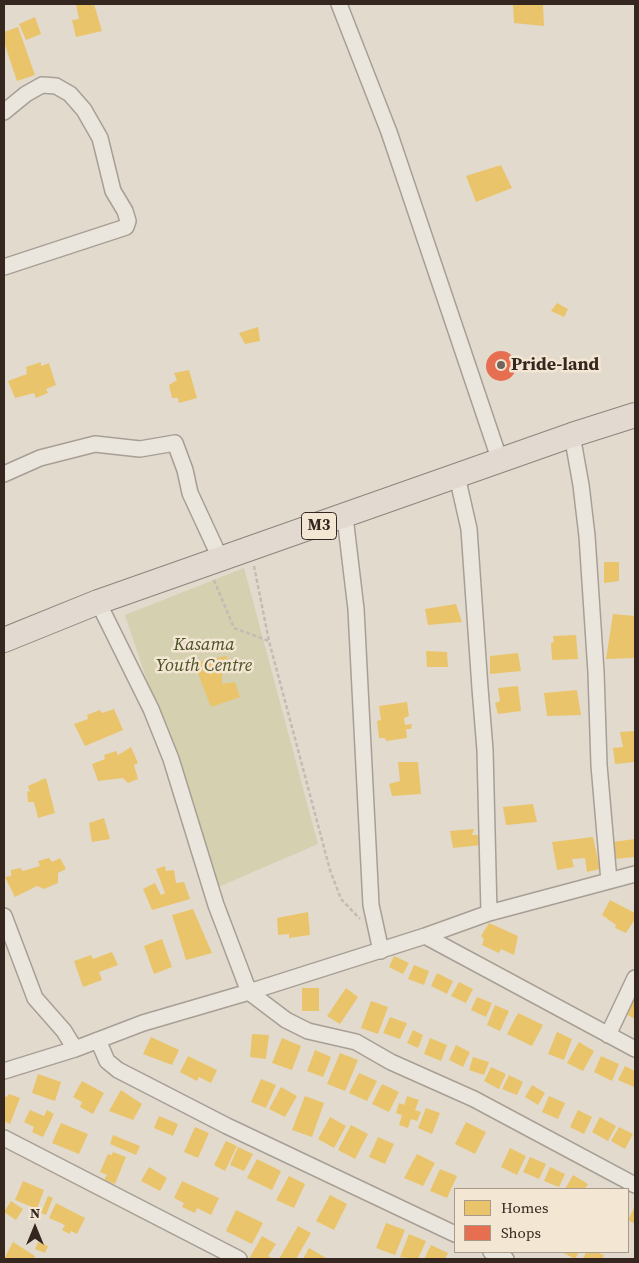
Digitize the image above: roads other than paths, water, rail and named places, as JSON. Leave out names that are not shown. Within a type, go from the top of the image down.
[{"type":"main road","name":"M3","points":[[4,640],[98,602],[635,414]]},
{"type":"street","points":[[339,4],[389,132],[500,461]]},
{"type":"street","points":[[4,112],[26,94],[42,85],[56,86],[70,94],[84,110],[100,138],[113,191],[128,221],[126,227],[4,267]]},
{"type":"street","points":[[572,435],[582,485],[587,536],[596,662],[600,775],[609,881]]},
{"type":"street","points":[[4,474],[40,458],[95,444],[140,449],[174,443],[185,470],[190,493],[214,562]]},
{"type":"street","points":[[458,476],[469,529],[485,750],[489,913]]},
{"type":"street","points":[[344,516],[356,609],[371,905],[381,951]]},
{"type":"street","points":[[98,602],[151,709],[171,760],[216,905],[249,992],[286,1020],[308,1032],[356,1042],[391,1062],[474,1099],[635,1185]]},
{"type":"street","points":[[4,1071],[143,1023],[381,951],[489,913],[635,874]]},
{"type":"street","points":[[4,916],[36,998],[64,1031],[75,1048]]},
{"type":"street","points":[[425,936],[635,1049]]},
{"type":"street","points":[[608,1035],[635,978]]},
{"type":"street","points":[[98,1040],[107,1061],[118,1070],[262,1143],[454,1234]]},
{"type":"street","points":[[4,1138],[239,1259]]},
{"type":"street","points":[[493,1253],[506,1259]]},
{"type":"place","name":"Pride-land","points":[[501,365]]},
{"type":"park label","name":"Kasama Youth Centre","points":[[204,655]]}]
